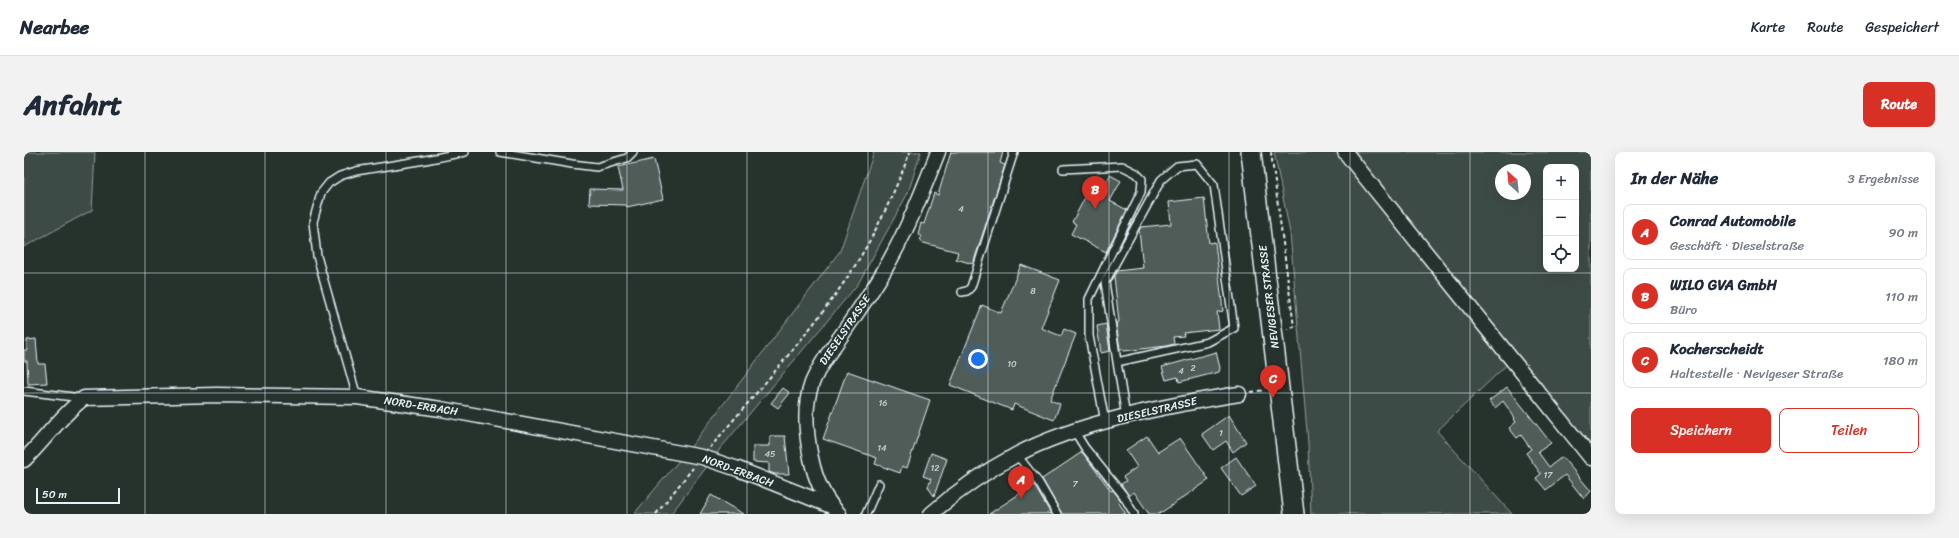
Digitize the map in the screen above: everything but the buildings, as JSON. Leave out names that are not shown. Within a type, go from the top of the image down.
[{"type":"main road","name":"NEVIGESER STRASSE","points":[[1252,152],[1294,514]]},
{"type":"main road","name":"NEVIGESER STRASSE","points":[[1263,152],[1296,411],[1305,514]]},
{"type":"street","name":"DIESELSTRASSE","points":[[835,510],[820,486],[812,465],[808,444],[806,421],[812,384],[826,357],[872,290],[897,247],[920,198],[938,152]]},
{"type":"street","points":[[1345,152],[1591,458]]},
{"type":"street","name":"DIESELSTRASSE","points":[[931,514],[950,498],[983,475],[1017,455],[1050,440],[1105,422],[1199,400],[1239,394]]},
{"type":"street","name":"NORD-ERBACH","points":[[84,398],[217,395],[357,397],[440,409],[702,457],[738,469],[835,510]]},
{"type":"street","points":[[24,460],[38,447],[65,414],[84,398]]},
{"type":"lane","points":[[357,397],[317,256],[313,222],[321,193],[330,183],[340,176],[356,171],[465,152]]},
{"type":"lane","points":[[500,152],[597,167],[627,158],[633,152]]},
{"type":"lane","points":[[962,292],[967,291],[971,287],[1014,152]]},
{"type":"lane","points":[[1117,362],[1208,342],[1234,328],[1214,185],[1198,164],[1177,166],[1161,180],[1106,282],[1117,362],[1126,417]]},
{"type":"lane","points":[[1063,169],[1122,166],[1136,173],[1142,179],[1141,192],[1089,299],[1089,336],[1105,422]]},
{"type":"lane","points":[[24,391],[84,398]]},
{"type":"lane","points":[[1074,432],[1123,495],[1134,514]]},
{"type":"lane","points":[[1017,455],[1039,483],[1058,514]]},
{"type":"lane","points":[[866,514],[879,484]]},
{"type":"path","points":[[656,514],[785,357],[851,271],[884,215],[910,152]]},
{"type":"path","points":[[1271,152],[1294,327],[1286,330]]},
{"type":"path","points":[[1239,394],[1268,390]]},
{"type":"shaded area","points":[[24,152],[95,152],[92,210],[24,247]]},
{"type":"shaded area","points":[[874,152],[921,152],[908,193],[858,284],[720,449],[671,514],[634,514],[693,444],[840,251]]},
{"type":"shaded area","points":[[1274,152],[1591,152],[1591,445],[1517,355],[1437,431],[1512,514],[1311,514],[1308,443],[1290,233]]},
{"type":"place","name":"WILO GVA GmbH","points":[[1095,209]]},
{"type":"place","name":"Kocherscheidt","points":[[1273,398]]},
{"type":"place","name":"Conrad Automobile","points":[[1021,499]]}]
